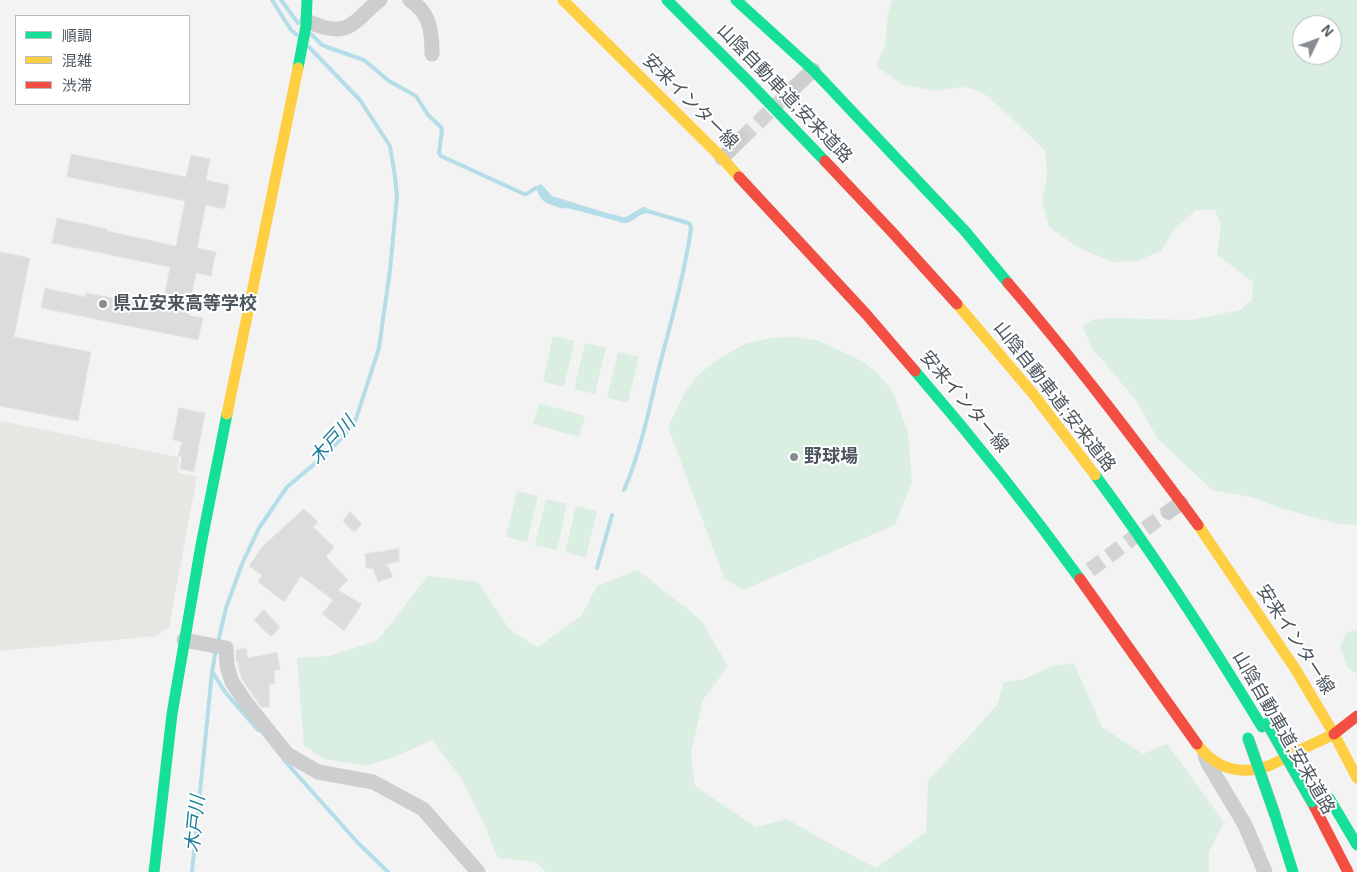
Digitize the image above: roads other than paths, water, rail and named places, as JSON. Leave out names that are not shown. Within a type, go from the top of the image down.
[{"type":"main road","points":[[154,872],[172,714],[184,640],[242,336],[300,55],[306,23],[307,0]]},
{"type":"main road","name":"安来インター線","points":[[563,0],[722,158],[866,314],[962,425],[1038,521],[1085,574],[1176,716],[1203,752],[1213,761],[1230,769],[1248,771],[1268,766],[1334,734]]},
{"type":"main road","name":"山陰自動車道;安来道路","points":[[667,0],[762,94],[872,209],[978,328],[1061,429],[1128,520],[1264,725]]},
{"type":"main road","name":"山陰自動車道;安来道路","points":[[678,0],[839,164],[948,281],[1057,413],[1160,553],[1218,641],[1348,872]]},
{"type":"main road","name":"安来インター線","points":[[736,0],[813,70],[965,231],[1052,334],[1133,437],[1205,536],[1296,670],[1334,734],[1357,778]]},
{"type":"main road","points":[[1160,553],[1198,604]]},
{"type":"main road","points":[[1166,575],[1230,695]]},
{"type":"main road","points":[[1334,734],[1357,716]]},
{"type":"main road","points":[[1334,734],[1357,728]]},
{"type":"main road","points":[[1247,734],[1294,872]]},
{"type":"main road","points":[[1294,742],[1304,759]]},
{"type":"main road","points":[[1323,789],[1357,844]]},
{"type":"main road","name":"山陰自動車道;安来道路","points":[[1309,804],[1340,872]]},
{"type":"street","points":[[306,23],[320,27],[339,28],[349,26],[380,0]]},
{"type":"street","points":[[410,0],[417,6],[430,26],[432,54]]},
{"type":"street","points":[[796,86],[813,70]]},
{"type":"street","points":[[722,158],[741,140]]},
{"type":"street","points":[[1168,512],[1181,503]]},
{"type":"street","points":[[184,640],[226,648],[229,674],[235,688],[287,754],[318,772],[373,782],[423,809],[478,872]]},
{"type":"street","points":[[1203,752],[1246,825],[1265,872]]},
{"type":"water","points":[[541,184],[552,196],[610,214],[626,217],[643,207],[646,207],[648,211],[629,222],[621,223],[567,208],[559,208],[542,199],[537,186]]},
{"type":"waterway","name":"木戸川","points":[[272,0],[291,30],[297,35]]},
{"type":"waterway","points":[[281,0],[298,23]]},
{"type":"waterway","points":[[311,34],[322,45],[364,60],[389,81],[416,96],[428,115],[441,127],[439,153],[441,156],[524,194],[536,188],[540,189]]},
{"type":"waterway","name":"木戸川","points":[[218,642],[226,608],[242,564],[259,528],[287,487],[323,457],[346,433],[356,419],[379,348],[390,270],[397,196],[390,146],[360,100],[309,47]]},
{"type":"waterway","points":[[624,490],[644,430],[681,282],[691,229],[688,223],[644,210]]},
{"type":"waterway","points":[[597,568],[612,515]]},
{"type":"waterway","name":"木戸川","points":[[192,872],[212,672],[216,649]]},
{"type":"waterway","points":[[213,673],[225,692],[258,730]]},
{"type":"waterway","points":[[284,760],[359,844],[388,872]]},
{"type":"tunnel","points":[[741,139],[796,86]]},
{"type":"tunnel","points":[[1090,570],[1168,512]]},
{"type":"place","name":"県立安来高等学校","points":[[103,304]]},
{"type":"place","name":"野球場","points":[[794,457]]}]
